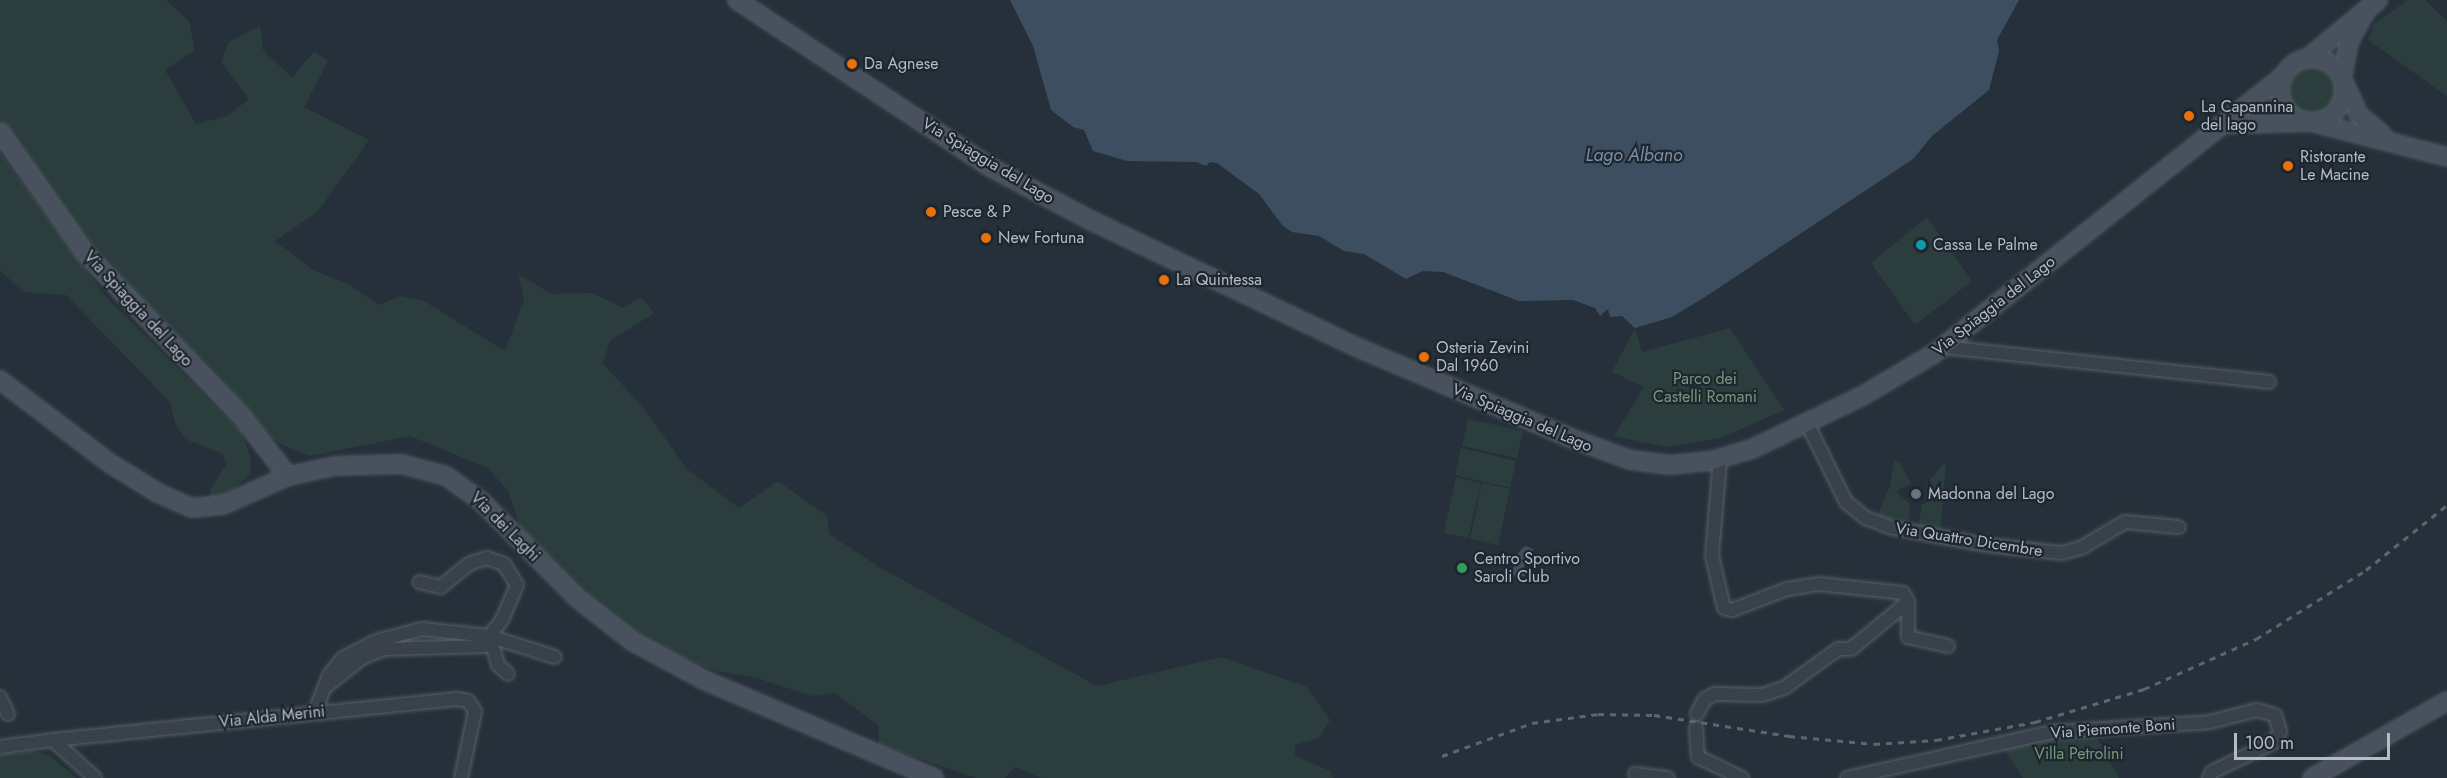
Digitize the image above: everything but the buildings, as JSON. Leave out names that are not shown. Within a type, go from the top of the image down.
[{"type":"street","name":"Via Spiaggia del Lago","points":[[736,0],[1003,175],[1361,349],[1611,454],[1669,465],[1720,459],[1807,423],[1943,347],[2228,124],[2284,75]]},
{"type":"street","points":[[2372,5],[2308,58],[2298,61],[2284,75],[2281,86],[2285,106],[2292,114],[2311,122],[2400,143],[2447,157]]},
{"type":"street","points":[[2228,124],[2311,122],[2321,120],[2338,108],[2343,99],[2342,78],[2349,42],[2372,5]]},
{"type":"street","points":[[2308,58],[2328,62],[2342,78],[2359,115],[2380,134],[2400,143]]},
{"type":"street","name":"Via Spiaggia del Lago","points":[[0,132],[90,259],[242,417],[288,476]]},
{"type":"street","points":[[1943,347],[2269,382]]},
{"type":"street","name":"Via dei Laghi","points":[[0,380],[79,443],[148,487],[185,506],[201,509],[224,505],[288,476],[315,469],[367,464],[414,466],[446,476],[482,501],[577,598],[638,645],[721,687],[934,778]]},
{"type":"street","name":"Via Quattro Dicembre","points":[[1807,423],[1846,502],[1866,518],[1888,527],[1992,546],[2065,553],[2081,548],[2125,522],[2179,527]]},
{"type":"street","points":[[1720,459],[1712,556],[1724,608],[1732,610],[1786,590],[1814,584],[1903,593],[1908,602],[1908,637],[1948,646]]},
{"type":"street","points":[[420,582],[439,588],[478,560],[491,559],[504,564],[516,579],[516,588],[488,641]]},
{"type":"street","points":[[1697,714],[1704,700],[1714,694],[1762,694],[1784,688],[1838,648],[1851,649],[1908,602]]},
{"type":"street","points":[[315,712],[323,688],[343,658],[398,634],[428,628],[555,657]]},
{"type":"street","points":[[488,641],[498,664],[508,674]]},
{"type":"street","points":[[323,688],[362,658],[384,649],[488,641]]},
{"type":"street","points":[[0,697],[8,714]]},
{"type":"street","name":"Via Alda Merini","points":[[0,747],[315,712],[468,701],[474,715],[461,778]]},
{"type":"street","points":[[2312,778],[2447,701]]},
{"type":"street","name":"Via Piemonte Boni","points":[[1847,778],[2053,732],[2200,723],[2257,710],[2275,715],[2280,731],[2274,742],[2212,772],[2209,778]]},
{"type":"street","points":[[1696,728],[1698,757],[1742,778]]},
{"type":"street","points":[[53,740],[95,778]]},
{"type":"street","points":[[1635,774],[1668,778]]},
{"type":"green space","points":[[0,0],[166,0],[189,21],[195,50],[165,70],[196,124],[227,116],[249,99],[221,62],[229,42],[260,26],[263,50],[292,78],[314,51],[328,61],[304,107],[369,140],[318,211],[275,241],[313,270],[348,284],[379,305],[400,296],[424,301],[505,351],[524,300],[518,274],[552,294],[592,293],[623,308],[641,297],[654,313],[610,341],[603,364],[642,406],[687,469],[739,508],[778,481],[827,516],[829,534],[879,567],[1097,686],[1222,657],[1307,687],[1330,720],[1319,738],[1295,745],[1295,756],[1331,771],[1333,778],[1041,778],[1015,767],[1005,778],[976,778],[879,745],[878,725],[835,693],[812,696],[757,678],[715,671],[671,653],[618,624],[522,534],[508,490],[486,467],[410,436],[310,456],[278,443],[254,427],[120,288],[0,119]]},
{"type":"green space","points":[[2408,0],[2425,0],[2447,21],[2447,96],[2368,40],[2374,24]]},
{"type":"green space","points":[[2313,65],[2331,72],[2338,90],[2331,108],[2313,115],[2295,108],[2288,90],[2295,72]]},
{"type":"green space","points":[[0,152],[106,297],[241,431],[251,458],[250,474],[233,490],[211,499],[210,489],[226,465],[223,454],[185,439],[175,423],[170,402],[66,295],[23,292],[0,270]]},
{"type":"green space","points":[[1927,217],[1972,281],[1915,325],[1871,263]]},
{"type":"green space","name":"Parco dei Castelli Romani","points":[[1635,328],[1642,352],[1730,328],[1784,410],[1721,438],[1666,447],[1614,436],[1644,387],[1612,372]]},
{"type":"green space","points":[[1468,419],[1523,431],[1517,458],[1462,446]]},
{"type":"green space","points":[[1461,448],[1516,461],[1510,488],[1455,475]]},
{"type":"green space","points":[[1894,461],[1899,461],[1911,483],[1896,491],[1910,504],[1908,526],[1878,515],[1890,486]]},
{"type":"green space","points":[[1943,464],[1946,465],[1940,533],[1918,529],[1922,505],[1936,496],[1926,485]]},
{"type":"green space","points":[[1456,477],[1481,483],[1468,538],[1444,533]]},
{"type":"green space","points":[[1482,483],[1510,489],[1498,545],[1470,539]]},
{"type":"green space","name":"Villa Petrolini","points":[[2092,729],[2119,778],[2023,778],[1999,741]]},
{"type":"green space","points":[[33,751],[49,755],[76,778],[0,778],[0,755]]},
{"type":"water","name":"Lago Albano","points":[[1010,0],[2019,0],[1997,40],[1999,51],[1989,90],[1932,136],[1913,159],[1705,297],[1672,317],[1635,328],[1622,316],[1610,317],[1608,309],[1600,316],[1595,308],[1573,300],[1519,301],[1443,272],[1423,271],[1406,279],[1364,254],[1344,251],[1319,236],[1292,232],[1283,226],[1259,194],[1217,163],[1210,162],[1206,166],[1196,162],[1127,161],[1093,151],[1084,130],[1073,127],[1051,110],[1033,46]]},
{"type":"water","points":[[1525,546],[1533,549],[1534,557],[1524,566],[1525,576],[1516,577],[1512,573],[1517,554]]},
{"type":"railway","points":[[1442,756],[1532,723],[1598,714],[1654,715],[1789,736],[1874,744],[1936,740],[2035,722],[2144,689],[2256,639],[2366,570],[2447,505]]},
{"type":"place","name":"Da Agnese","points":[[852,64]]},
{"type":"place","name":"La Capannina del lago","points":[[2189,116]]},
{"type":"place","name":"Ristorante Le Macine","points":[[2288,166]]},
{"type":"place","name":"Pesce & P","points":[[931,212]]},
{"type":"place","name":"New Fortuna","points":[[986,238]]},
{"type":"place","name":"Cassa Le Palme","points":[[1921,245]]},
{"type":"place","name":"La Quintessa","points":[[1164,280]]},
{"type":"place","name":"Osteria Zevini Dal 1960","points":[[1424,357]]},
{"type":"place","name":"Madonna del Lago","points":[[1916,494]]},
{"type":"place","name":"Centro Sportivo Saroli Club","points":[[1462,568]]}]
